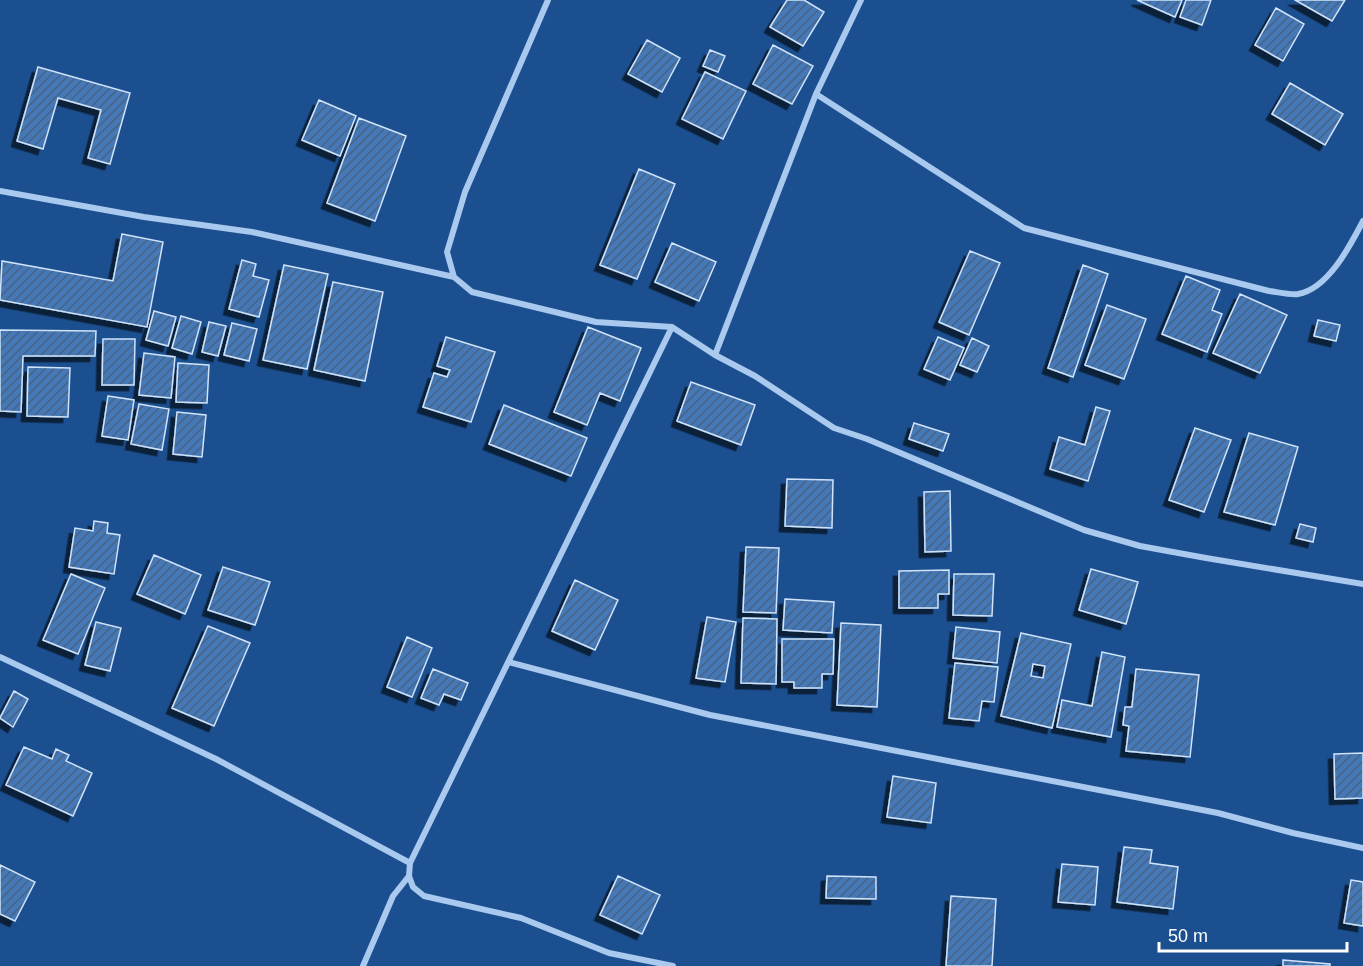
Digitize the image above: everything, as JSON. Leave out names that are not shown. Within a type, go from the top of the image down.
[{"type":"street","points":[[454,277],[447,252],[465,192],[548,0]]},
{"type":"street","points":[[715,355],[816,94],[861,0]]},
{"type":"street","points":[[816,94],[1024,228],[1269,291],[1298,294],[1319,285],[1342,257],[1363,221]]},
{"type":"street","points":[[0,191],[144,217],[252,232],[454,277],[472,292],[585,320],[672,327],[715,355],[755,376],[834,428],[887,447],[1084,531],[1162,550],[1363,584]]},
{"type":"street","points":[[672,327],[410,863],[409,876],[413,887],[424,896],[521,918],[609,953],[673,966]]},
{"type":"street","points":[[0,657],[216,759],[410,863]]},
{"type":"street","points":[[508,663],[710,715],[1218,813],[1293,833],[1363,848]]},
{"type":"street","points":[[363,966],[393,896],[409,876]]},
{"type":"building","points":[[787,0],[804,0],[824,12],[803,46],[770,27]]},
{"type":"building","points":[[1137,0],[1182,0],[1175,17]]},
{"type":"building","points":[[1186,0],[1211,0],[1202,25],[1180,17]]},
{"type":"building","points":[[1295,0],[1345,0],[1332,21]]},
{"type":"building","points":[[1276,8],[1304,24],[1283,61],[1255,45]]},
{"type":"building","points":[[647,40],[680,58],[662,92],[628,74]]},
{"type":"building","points":[[773,45],[813,66],[792,104],[753,84]]},
{"type":"building","points":[[710,50],[725,56],[718,72],[703,66]]},
{"type":"building","points":[[38,67],[130,93],[110,164],[88,158],[101,110],[58,98],[43,149],[17,141]]},
{"type":"building","points":[[705,72],[746,91],[723,139],[682,119]]},
{"type":"building","points":[[1290,83],[1343,114],[1325,145],[1272,114]]},
{"type":"building","points":[[319,100],[356,116],[340,156],[302,140]]},
{"type":"building","points":[[359,118],[406,136],[375,221],[327,203]]},
{"type":"building","points":[[639,169],[675,184],[637,279],[600,265]]},
{"type":"building","points":[[122,234],[163,242],[147,327],[0,300],[2,261],[113,281]]},
{"type":"building","points":[[672,243],[716,262],[699,301],[655,282]]},
{"type":"building","points":[[970,251],[1000,263],[969,335],[939,322]]},
{"type":"building","points":[[242,260],[256,264],[253,276],[269,280],[259,317],[229,309]]},
{"type":"building","points":[[284,265],[328,274],[307,369],[263,360]]},
{"type":"building","points":[[1083,265],[1108,274],[1073,377],[1048,368]]},
{"type":"building","points":[[1186,276],[1220,290],[1212,310],[1222,314],[1207,352],[1162,334]]},
{"type":"building","points":[[333,282],[383,292],[365,381],[314,370]]},
{"type":"building","points":[[1240,294],[1287,315],[1260,373],[1213,353]]},
{"type":"building","points":[[1107,305],[1146,319],[1124,379],[1085,365]]},
{"type":"building","points":[[154,311],[176,317],[168,346],[146,340]]},
{"type":"building","points":[[181,316],[201,322],[192,354],[172,348]]},
{"type":"building","points":[[1318,320],[1340,325],[1336,341],[1314,336]]},
{"type":"building","points":[[209,322],[226,326],[218,356],[202,352]]},
{"type":"building","points":[[232,323],[257,329],[249,361],[224,355]]},
{"type":"building","points":[[588,327],[641,348],[620,401],[600,393],[587,425],[554,412]]},
{"type":"building","points":[[0,330],[96,331],[95,356],[23,356],[21,412],[0,411]]},
{"type":"building","points":[[446,337],[495,352],[471,422],[423,407],[434,373],[447,377],[450,370],[437,366]]},
{"type":"building","points":[[938,337],[964,348],[950,380],[924,369]]},
{"type":"building","points":[[972,338],[989,346],[977,372],[960,365]]},
{"type":"building","points":[[103,339],[135,339],[134,385],[102,385]]},
{"type":"building","points":[[144,353],[175,357],[171,398],[139,395]]},
{"type":"building","points":[[178,363],[209,365],[207,403],[176,402]]},
{"type":"building","points":[[28,367],[70,368],[68,417],[27,416]]},
{"type":"building","points":[[691,382],[755,405],[741,445],[677,421]]},
{"type":"building","points":[[108,396],[134,400],[128,440],[102,436]]},
{"type":"building","points":[[139,404],[169,409],[162,450],[131,444]]},
{"type":"building","points":[[504,405],[587,438],[571,476],[489,444]]},
{"type":"building","points":[[1096,407],[1110,411],[1088,481],[1050,469],[1059,437],[1085,445]]},
{"type":"building","points":[[177,412],[206,415],[202,457],[173,454]]},
{"type":"building","points":[[914,423],[949,434],[943,451],[909,439]]},
{"type":"building","points":[[1195,428],[1231,440],[1204,512],[1169,500]]},
{"type":"building","points":[[1249,433],[1298,447],[1275,525],[1224,512]]},
{"type":"building","points":[[787,479],[833,480],[832,528],[785,526]]},
{"type":"building","points":[[950,491],[951,551],[925,552],[924,492]]},
{"type":"building","points":[[94,521],[108,523],[107,533],[120,535],[114,574],[69,567],[75,528],[93,531]]},
{"type":"building","points":[[1300,524],[1316,528],[1313,542],[1296,538]]},
{"type":"building","points":[[746,547],[779,548],[776,613],[743,612]]},
{"type":"building","points":[[154,555],[201,575],[185,614],[137,594]]},
{"type":"building","points":[[223,567],[270,582],[255,625],[208,610]]},
{"type":"building","points":[[1091,569],[1138,582],[1126,624],[1079,610]]},
{"type":"building","points":[[949,570],[949,594],[938,594],[938,608],[899,608],[899,571]]},
{"type":"building","points":[[71,574],[105,588],[78,654],[43,640]]},
{"type":"building","points":[[954,574],[994,574],[992,616],[953,615]]},
{"type":"building","points":[[575,580],[618,600],[595,650],[552,631]]},
{"type":"building","points":[[785,599],[834,602],[832,633],[783,630]]},
{"type":"building","points":[[707,617],[736,622],[725,682],[696,678]]},
{"type":"building","points":[[743,618],[777,619],[776,684],[741,683]]},
{"type":"building","points":[[96,622],[121,628],[110,671],[85,665]]},
{"type":"building","points":[[841,623],[881,625],[877,707],[837,705]]},
{"type":"building","points":[[208,626],[250,643],[214,726],[172,708]]},
{"type":"building","points":[[956,627],[1000,632],[997,663],[953,658]]},
{"type":"building","points":[[1021,633],[1071,644],[1052,728],[1001,716]],"holes":[[[1033,664],[1045,666],[1043,678],[1031,676]]]},
{"type":"building","points":[[407,637],[432,648],[412,697],[387,687]]},
{"type":"building","points":[[782,639],[834,639],[833,674],[822,674],[822,688],[794,688],[794,682],[782,682]]},
{"type":"building","points":[[1102,652],[1125,657],[1111,737],[1057,727],[1062,700],[1092,706]]},
{"type":"building","points":[[955,663],[998,667],[994,702],[982,701],[979,721],[949,718]]},
{"type":"building","points":[[433,669],[468,683],[461,700],[444,694],[439,705],[421,698]]},
{"type":"building","points":[[1136,669],[1199,675],[1190,757],[1126,751],[1129,726],[1123,725],[1125,707],[1132,707]]},
{"type":"building","points":[[14,691],[28,699],[13,727],[0,718]]},
{"type":"building","points":[[24,747],[52,759],[56,749],[69,755],[66,761],[92,773],[73,816],[6,785]]},
{"type":"building","points":[[1363,753],[1363,798],[1335,799],[1334,754]]},
{"type":"building","points":[[893,776],[936,783],[931,823],[887,817]]},
{"type":"building","points":[[1124,847],[1152,850],[1150,863],[1178,867],[1173,909],[1117,902]]},
{"type":"building","points":[[1062,864],[1098,867],[1095,905],[1058,902]]},
{"type":"building","points":[[0,865],[35,882],[15,921],[0,914]]},
{"type":"building","points":[[618,876],[660,895],[642,934],[600,915]]},
{"type":"building","points":[[827,876],[876,877],[876,899],[826,898]]},
{"type":"building","points":[[1351,880],[1363,882],[1363,926],[1344,923]]},
{"type":"building","points":[[951,896],[996,899],[992,966],[946,966]]},
{"type":"building","points":[[1283,960],[1330,964],[1330,966],[1283,966]]}]
